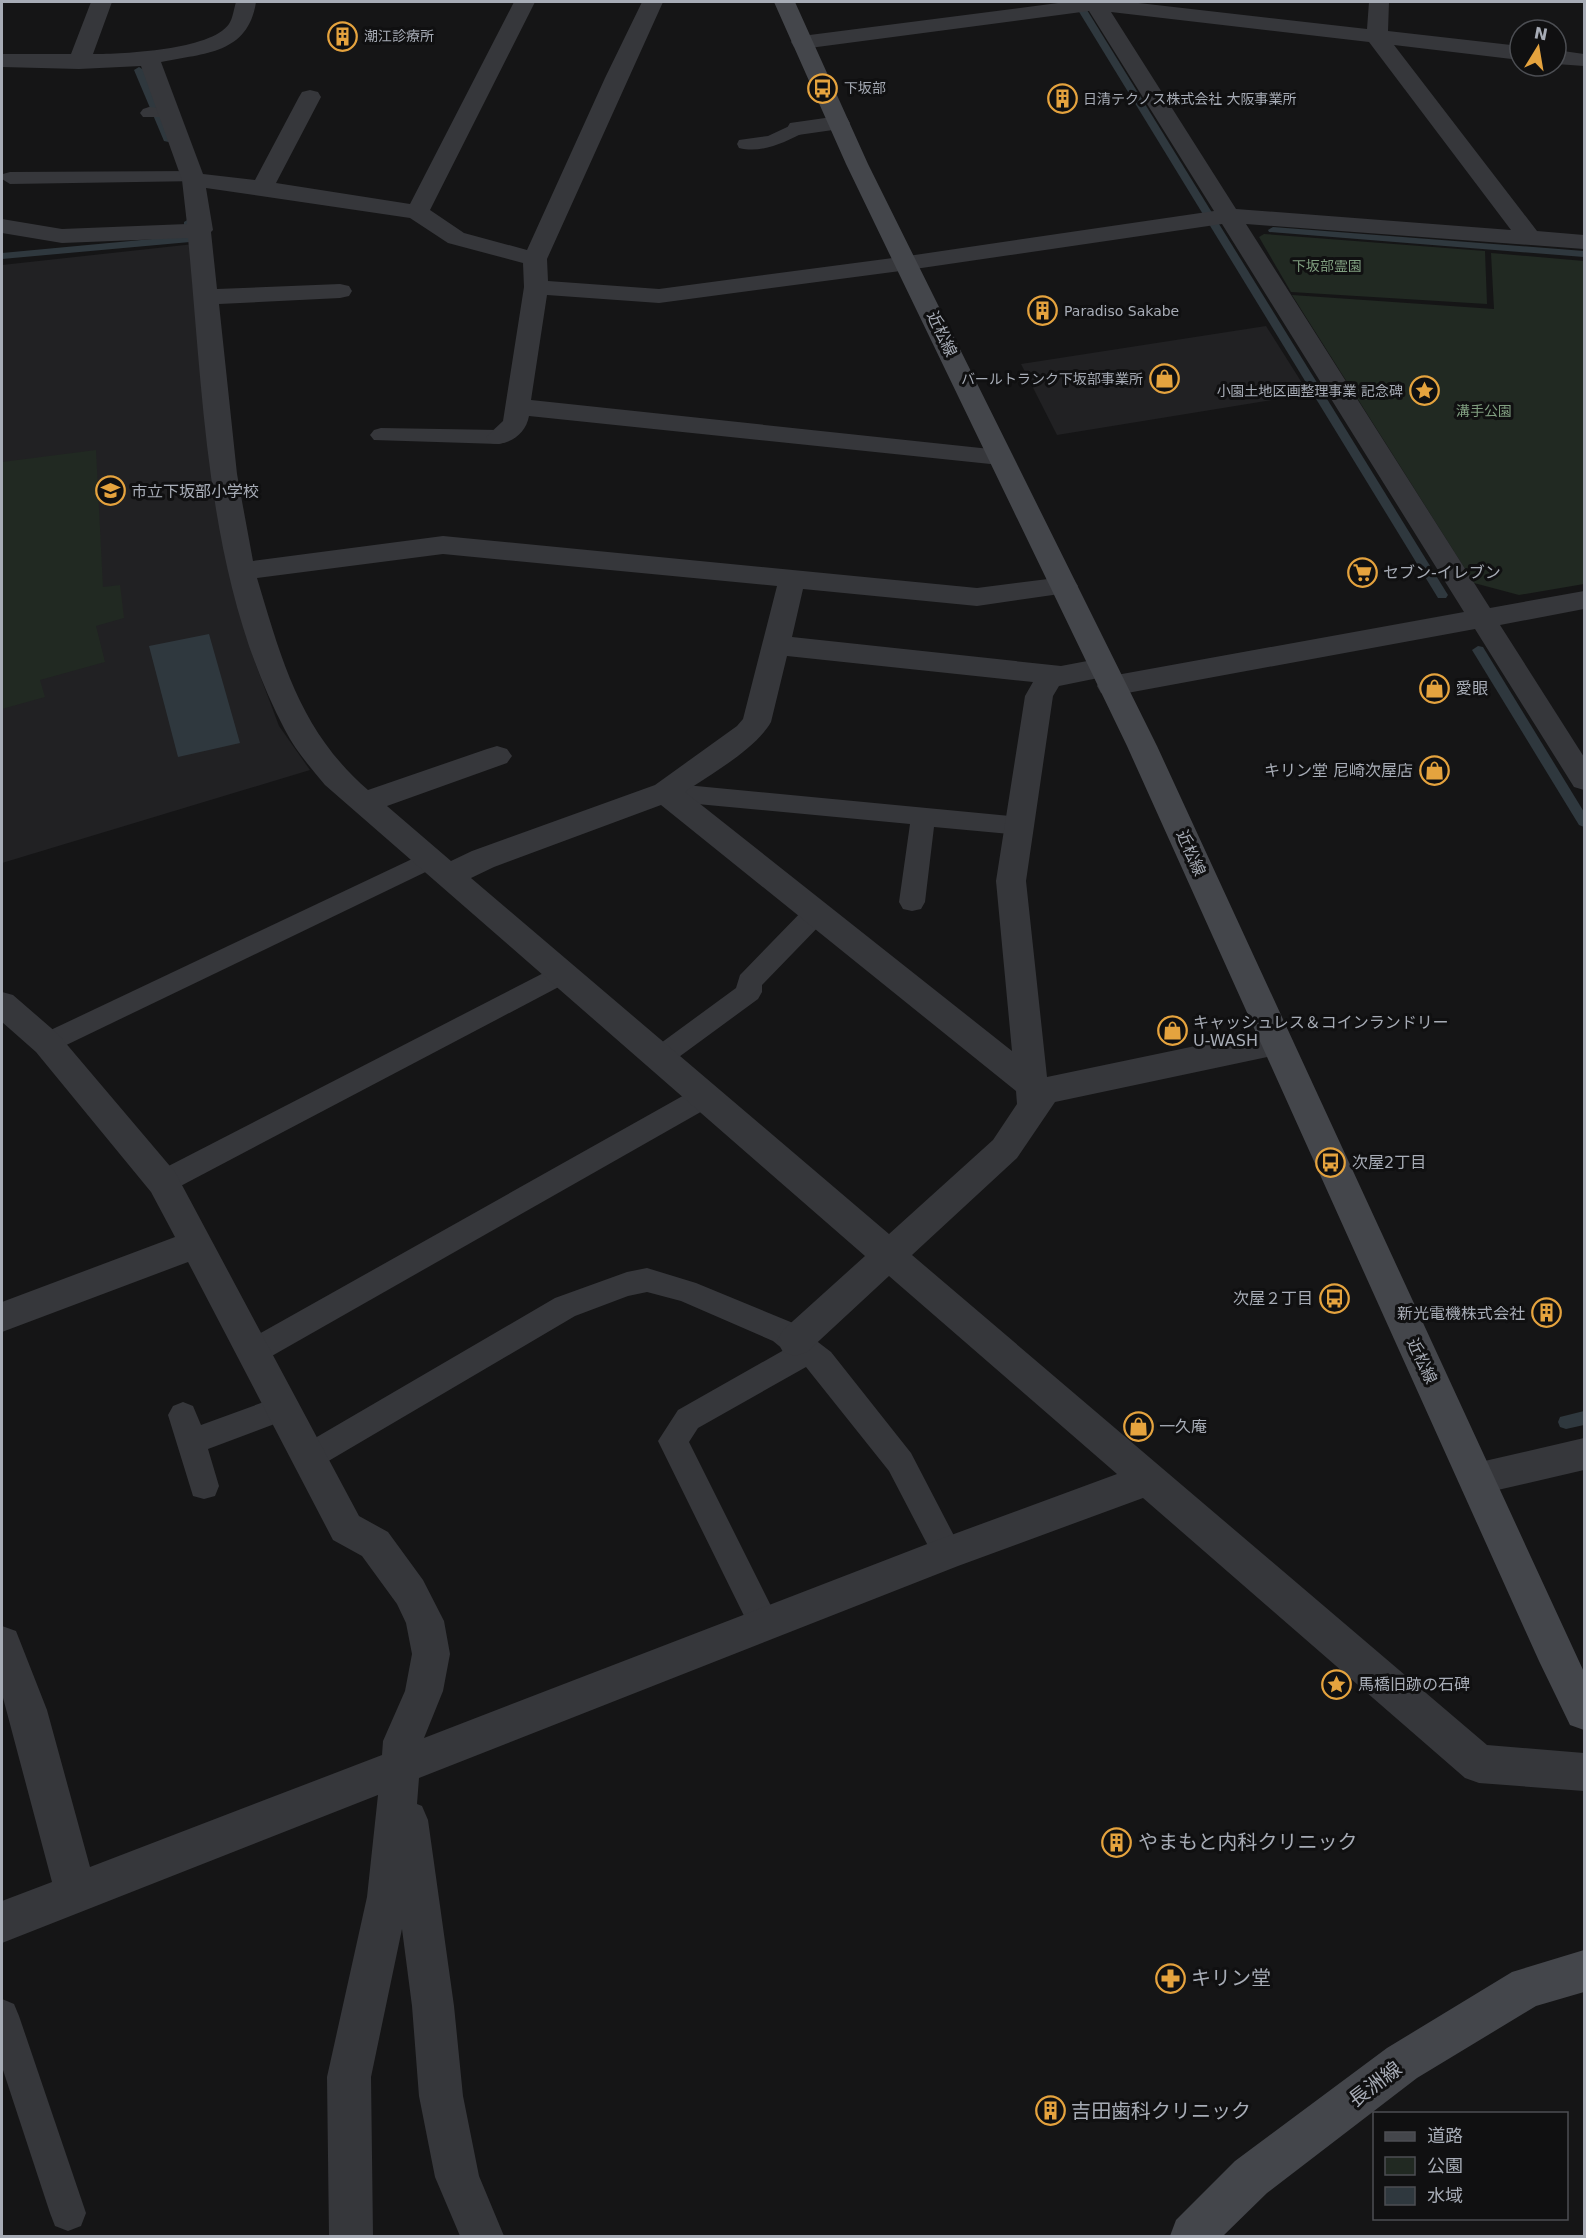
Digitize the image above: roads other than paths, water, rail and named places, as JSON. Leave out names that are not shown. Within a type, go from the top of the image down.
[{"type":"street","points":[[79,62],[101,2]]},
{"type":"street","points":[[2,61],[137,60],[208,46],[227,38],[240,25],[246,2]]},
{"type":"street","points":[[417,212],[525,2]]},
{"type":"street","points":[[499,437],[515,424],[536,287],[535,259],[616,78],[653,2]]},
{"type":"street","name":"近松線","points":[[784,2],[839,123],[1142,746],[1584,1712]]},
{"type":"street","points":[[1379,2],[1377,38],[1530,238]]},
{"type":"street","points":[[1095,3],[1584,780]]},
{"type":"street","points":[[802,42],[1095,3],[1508,52]]},
{"type":"street","points":[[149,58],[160,113],[183,154],[187,178],[189,230],[208,297],[224,474],[241,571],[271,670],[299,730],[335,778],[1479,1764],[1584,1772]]},
{"type":"street","points":[[1568,58],[1584,60]]},
{"type":"street","points":[[262,188],[310,97]]},
{"type":"street","points":[[798,128],[839,123]]},
{"type":"street","points":[[187,178],[417,212],[456,238],[535,259]]},
{"type":"street","points":[[536,287],[659,296],[908,263],[1230,216],[1584,242]]},
{"type":"street","points":[[2,226],[62,236],[189,230]]},
{"type":"street","points":[[208,297],[340,291]]},
{"type":"street","points":[[518,407],[1000,457]]},
{"type":"street","points":[[241,571],[444,545],[977,597],[1064,586]]},
{"type":"street","points":[[438,868],[483,859],[665,792],[747,733],[758,722],[792,579]]},
{"type":"street","points":[[776,645],[1063,676],[1107,677],[1584,600]]},
{"type":"street","points":[[801,1346],[888,1255],[1005,1149],[1033,1095],[1011,881],[1039,696],[1050,678],[1063,676]]},
{"type":"street","points":[[364,803],[497,756]]},
{"type":"street","points":[[665,792],[816,913],[1033,1095]]},
{"type":"street","points":[[2,1004],[47,1043],[163,1182],[346,1528],[375,1544],[410,1592],[425,1621],[432,1654],[424,1691],[403,1741],[388,1897],[349,2077],[351,2236]]},
{"type":"street","points":[[1033,1095],[1277,1042]]},
{"type":"street","points":[[2,1317],[196,1244]]},
{"type":"street","points":[[1476,1479],[1584,1454]]},
{"type":"street","points":[[2,1922],[764,1624],[1149,1479]]},
{"type":"street","points":[[2,1644],[27,1710],[76,1893]]},
{"type":"street","points":[[401,1765],[434,2006],[441,2096],[458,2177],[482,2236]]},
{"type":"street","name":"長洲線","points":[[1192,2236],[1251,2177],[1402,2062],[1527,1988],[1584,1971]]},
{"type":"lane","points":[[746,144],[772,141],[798,128]]},
{"type":"lane","points":[[10,178],[187,178]]},
{"type":"lane","points":[[381,435],[428,425],[499,437]]},
{"type":"lane","points":[[665,792],[1020,826]]},
{"type":"lane","points":[[912,902],[923,818]]},
{"type":"lane","points":[[47,1043],[438,868]]},
{"type":"lane","points":[[659,1058],[749,992],[749,982],[816,913]]},
{"type":"lane","points":[[163,1182],[561,974]]},
{"type":"lane","points":[[253,1352],[704,1097]]},
{"type":"lane","points":[[309,1457],[565,1308],[627,1284],[647,1280],[686,1291],[783,1332],[821,1361],[900,1462],[948,1553]]},
{"type":"lane","points":[[764,1624],[673,1441],[688,1419],[801,1346]]},
{"type":"lane","points":[[204,1486],[187,1428],[283,1408]]},
{"type":"lane","points":[[2,2016],[68,2213]]},
{"type":"water","points":[[209,634],[240,743],[178,757],[149,646]]},
{"type":"waterway","points":[[1077,2],[1442,595]]},
{"type":"waterway","points":[[139,70],[169,141]]},
{"type":"waterway","points":[[2,256],[190,239],[189,222]]},
{"type":"waterway","points":[[1273,230],[1584,254]]},
{"type":"waterway","points":[[1478,650],[1584,822]]},
{"type":"waterway","points":[[1566,1422],[1584,1418]]},
{"type":"place","name":"潮江診療所","points":[[343,36]]},
{"type":"place","name":"下坂部","points":[[823,88]]},
{"type":"place","name":"日清テクノス株式会社 大阪事業所","points":[[1062,99]]},
{"type":"place","name":"Paradiso Sakabe","points":[[1043,311]]},
{"type":"place","name":"バールトランク下坂部事業所","points":[[1164,379]]},
{"type":"place","name":"小園土地区画整理事業 記念碑","points":[[1424,391]]},
{"type":"place","name":"市立下坂部小学校","points":[[110,491]]},
{"type":"place","name":"セブン-イレブン","points":[[1362,572]]},
{"type":"place","name":"愛眼","points":[[1435,688]]},
{"type":"place","name":"キリン堂 尼崎次屋店","points":[[1434,770]]},
{"type":"place","name":"キャッシュレス＆コインランドリー U-WASH","points":[[1172,1031]]},
{"type":"place","name":"次屋2丁目","points":[[1331,1162]]},
{"type":"place","name":"次屋２丁目","points":[[1334,1298]]},
{"type":"place","name":"新光電機株式会社","points":[[1546,1313]]},
{"type":"place","name":"一久庵","points":[[1138,1426]]},
{"type":"place","name":"馬橋旧跡の石碑","points":[[1337,1684]]},
{"type":"place","name":"やまもと内科クリニック","points":[[1117,1842]]},
{"type":"place","name":"キリン堂","points":[[1170,1978]]},
{"type":"place","name":"吉田歯科クリニック","points":[[1050,2111]]},
{"type":"park label","name":"下坂部霊園","points":[[1327,266]]},
{"type":"park label","name":"溝手公園","points":[[1484,411]]}]
